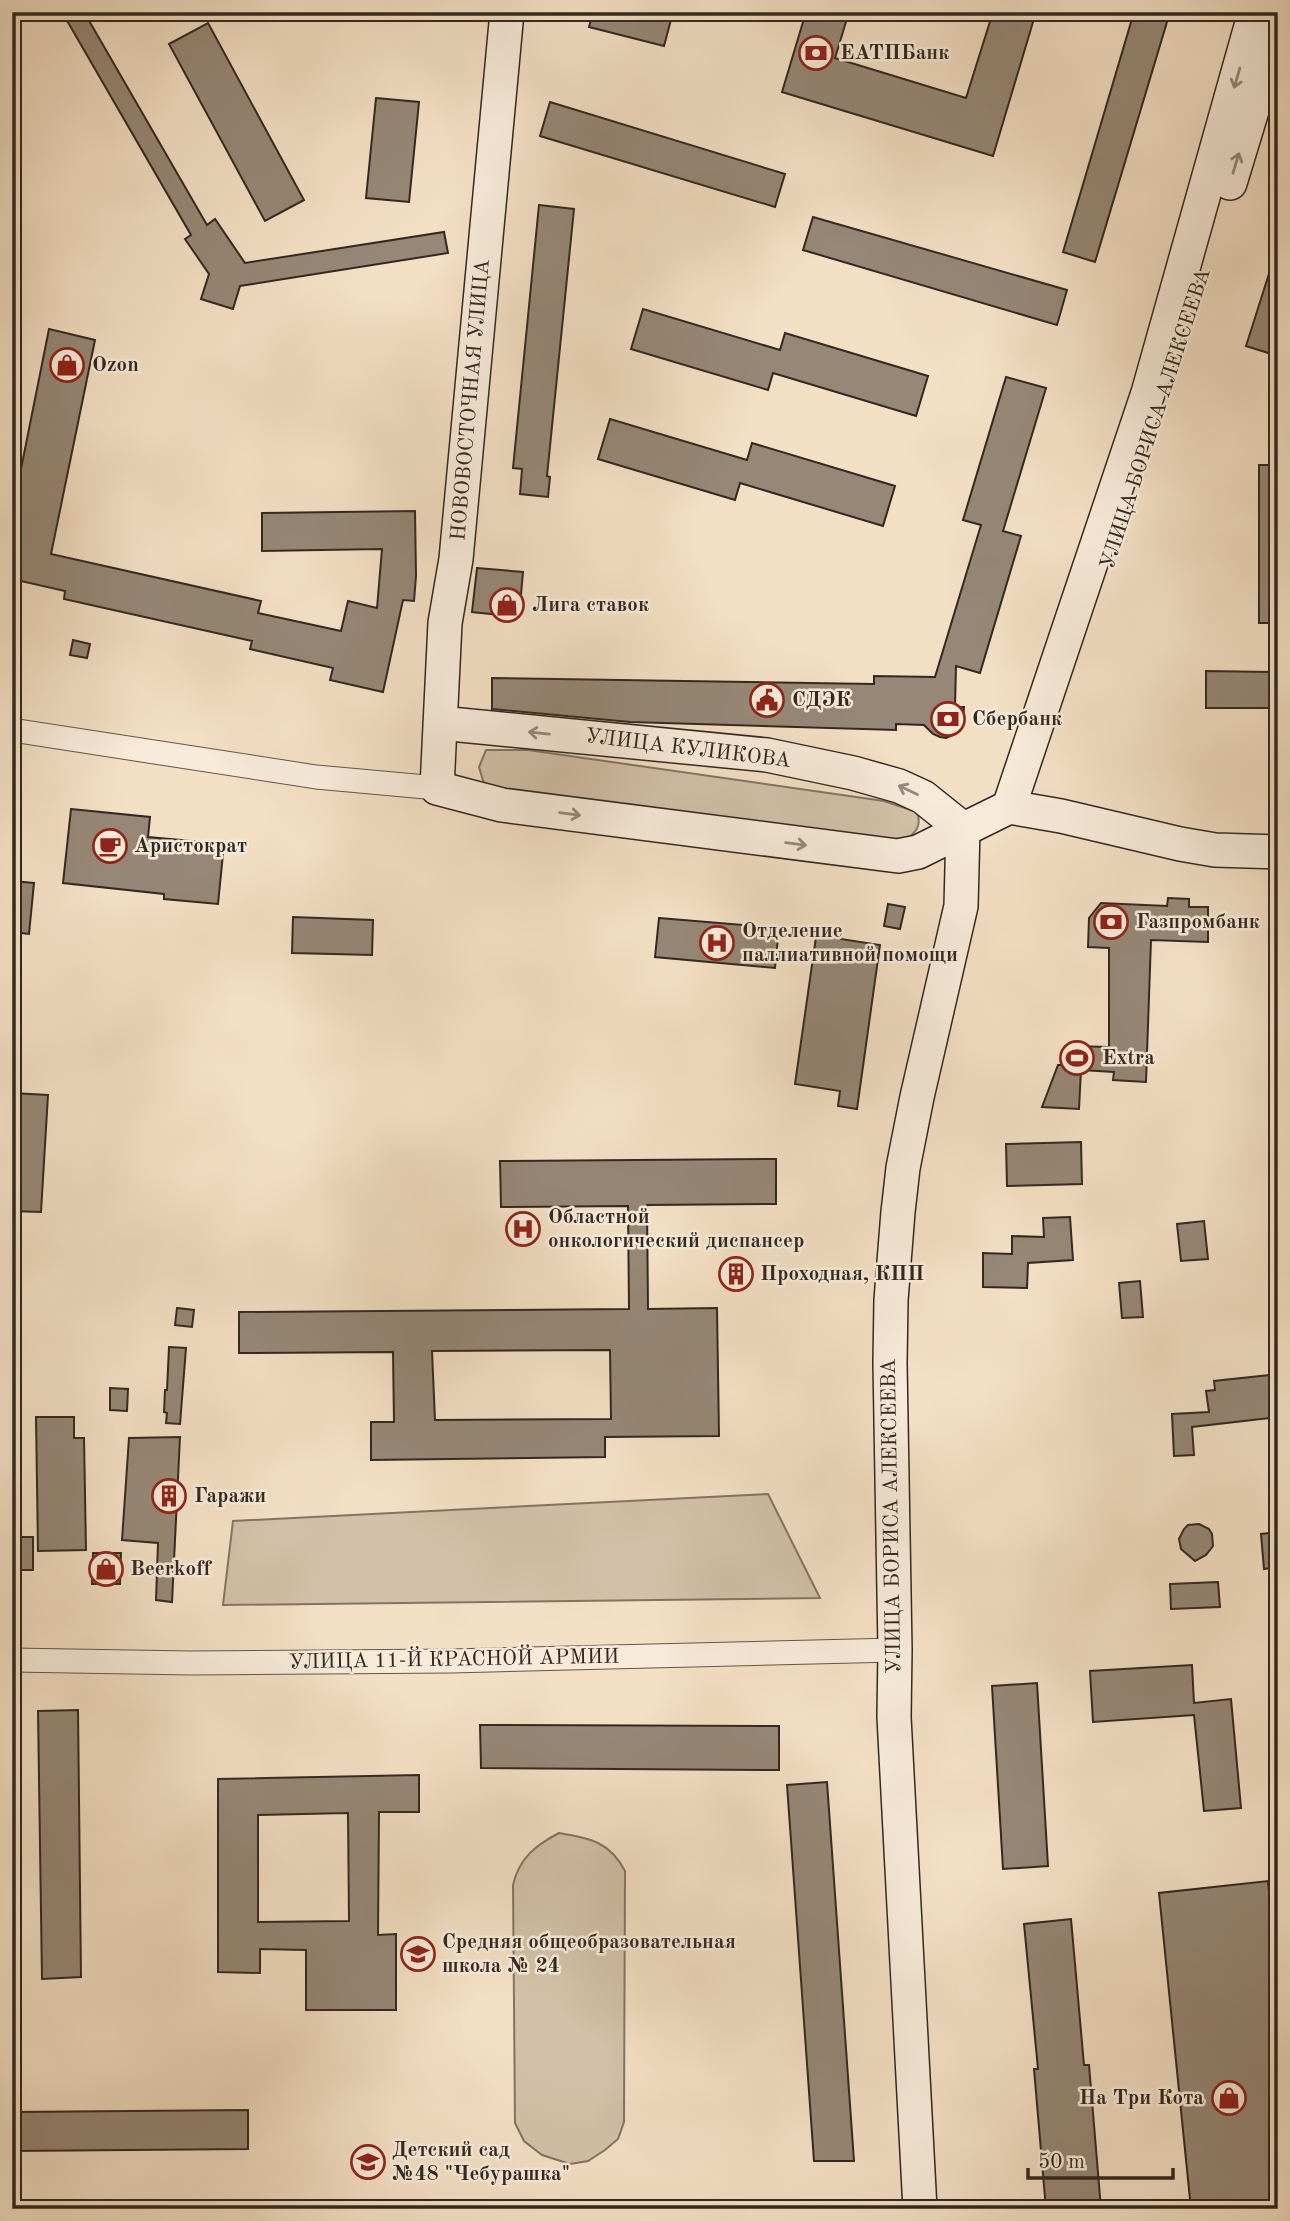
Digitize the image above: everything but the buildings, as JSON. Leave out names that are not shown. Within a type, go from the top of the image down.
[{"type":"main road","name":"НОВОВОСТОЧНАЯ УЛИЦА","points":[[437,788],[444,623],[456,559],[507,12]]},
{"type":"main road","points":[[1081,621],[1255,12]]},
{"type":"main road","name":"УЛИЦА БОРИСА АЛЕКСЕЕВА","points":[[1018,809],[1081,621],[1166,397],[1278,25]]},
{"type":"main road","name":"УЛИЦА КУЛИКОВА","points":[[440,723],[779,757],[899,786],[923,797],[963,829]]},
{"type":"main road","points":[[437,788],[502,805],[898,856],[918,852],[963,829],[1018,809],[1215,850],[1278,852]]},
{"type":"main road","name":"УЛИЦА БОРИСА АЛЕКСЕЕВА","points":[[920,2209],[894,1717],[891,1300],[903,1168],[961,906],[963,829]]},
{"type":"street","points":[[12,730],[316,777],[437,788]]},
{"type":"street","name":"УЛИЦА 11-Й КРАСНОЙ АРМИИ","points":[[12,1660],[191,1663],[451,1661],[895,1650]]},
{"type":"shaded area","points":[[486,750],[528,750],[884,801],[917,812],[918,825],[905,841],[523,795],[484,784],[479,767]]},
{"type":"shaded area","points":[[768,1494],[820,1598],[223,1605],[233,1521]]},
{"type":"shaded area","points":[[559,1833],[598,1843],[613,1854],[625,1871],[624,2122],[618,2139],[605,2150],[588,2161],[570,2164],[542,2155],[524,2141],[515,2123],[513,1885],[519,1867],[530,1853]]},
{"type":"place","name":"ЕАТПБанк","points":[[816,53]]},
{"type":"place","name":"Ozon","points":[[67,365]]},
{"type":"place","name":"Лига ставок","points":[[507,605]]},
{"type":"place","name":"СДЭК","points":[[767,700]]},
{"type":"place","name":"Сбербанк","points":[[948,719]]},
{"type":"place","name":"Аристократ","points":[[110,846]]},
{"type":"place","name":"Газпромбанк","points":[[1111,922]]},
{"type":"place","name":"Отделение паллиативной помощи","points":[[717,943]]},
{"type":"place","name":"Extra","points":[[1077,1058]]},
{"type":"place","name":"Областной онкологический диспансер","points":[[523,1229]]},
{"type":"place","name":"Проходная, КПП","points":[[736,1274]]},
{"type":"place","name":"Гаражи","points":[[169,1496]]},
{"type":"place","name":"Beerkoff","points":[[106,1569]]},
{"type":"place","name":"Средняя общеобразовательная школа № 24","points":[[418,1954]]},
{"type":"place","name":"На Три Кота","points":[[1229,2098]]},
{"type":"place","name":"Детский сад №48 \"Чебурашка\"","points":[[368,2162]]}]
